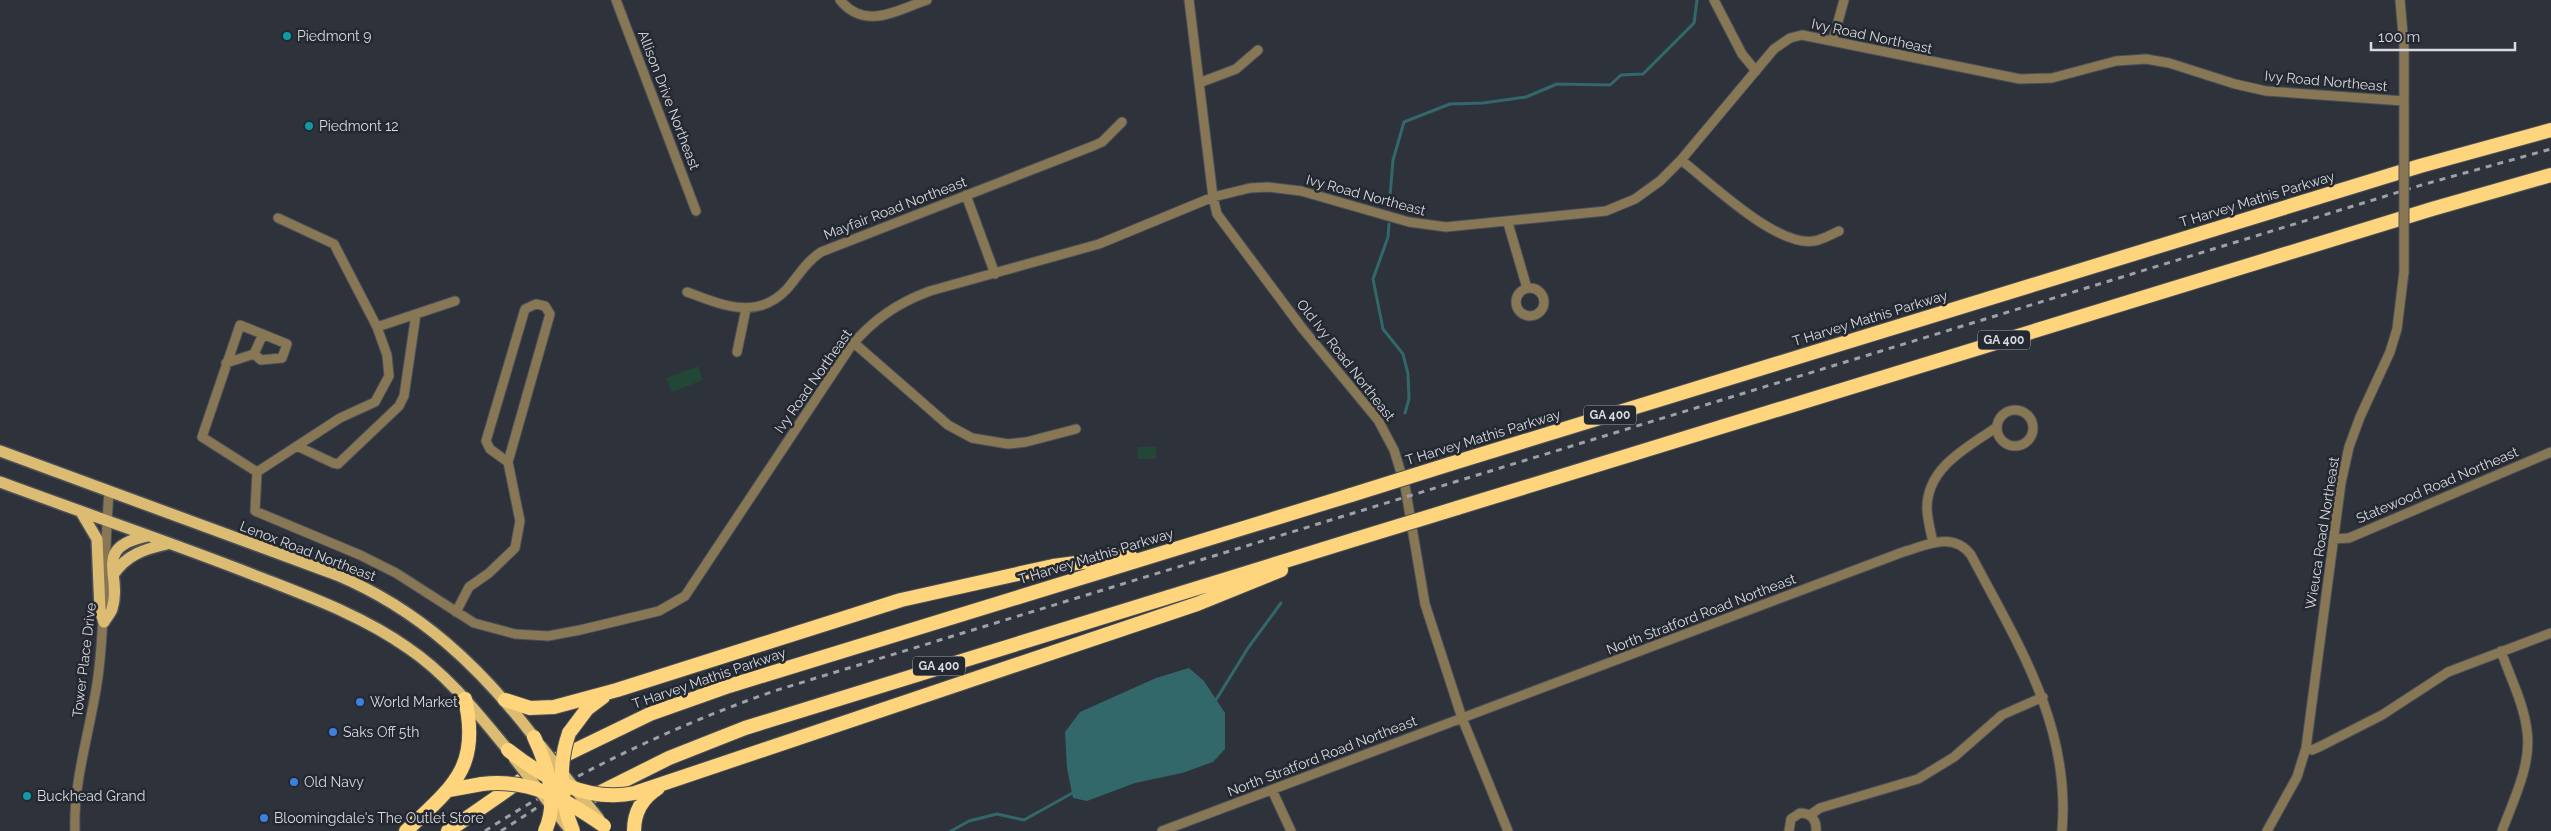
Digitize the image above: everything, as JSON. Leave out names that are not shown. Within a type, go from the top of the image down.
[{"type":"highway","name":"T Harvey Mathis Parkway","points":[[448,831],[499,794],[576,748],[650,714],[796,664],[2420,166],[2551,130]]},
{"type":"highway","name":"GA 400","points":[[537,831],[598,793],[632,776],[745,728],[2432,208],[2551,175]]},
{"type":"highway","points":[[508,750],[562,781],[607,797],[635,793],[1197,604],[1356,539]]},
{"type":"highway","points":[[505,700],[541,709],[616,690],[901,600],[1054,566],[1163,552]]},
{"type":"highway","points":[[572,831],[562,781],[564,746],[577,718],[586,709],[616,690]]},
{"type":"highway","points":[[406,831],[449,790],[469,755],[471,732],[465,699]]},
{"type":"highway","points":[[534,737],[562,781]]},
{"type":"highway","points":[[545,831],[546,796],[562,781]]},
{"type":"highway","points":[[449,790],[482,784],[510,782],[565,801],[606,829]]},
{"type":"highway","points":[[634,831],[638,809],[645,799],[666,784]]},
{"type":"main road","name":"Lenox Road Northeast","points":[[0,451],[337,575],[371,590],[417,618],[474,665],[534,737]]},
{"type":"main road","points":[[0,482],[317,600],[376,628],[420,657],[465,699],[546,796],[572,831]]},
{"type":"main road","points":[[80,511],[97,539],[100,611],[104,622]]},
{"type":"main road","points":[[104,622],[112,610],[113,575],[111,564],[121,546],[133,539],[147,536]]},
{"type":"main road","points":[[113,575],[121,564],[142,550],[167,544]]},
{"type":"main road","points":[[562,781],[606,829]]},
{"type":"street","name":"Allison Drive Northeast","points":[[616,0],[696,210]]},
{"type":"street","points":[[840,0],[853,12],[876,18],[890,15],[927,0]]},
{"type":"street","name":"Old Ivy Road Northeast","points":[[1189,0],[1213,197],[1217,214],[1224,227],[1302,328],[1368,407],[1394,450],[1405,486],[1425,604],[1462,718],[1508,831]]},
{"type":"street","points":[[1714,0],[1742,54],[1756,71]]},
{"type":"street","points":[[1833,40],[1844,0]]},
{"type":"street","name":"Wieuca Road Northeast","points":[[2267,831],[2297,777],[2306,748],[2341,483],[2349,447],[2360,417],[2390,352],[2399,325],[2404,272],[2404,46],[2400,0]]},
{"type":"street","name":"Ivy Road Northeast","points":[[258,472],[255,512],[360,555],[396,573],[474,623],[515,634],[548,636],[659,611],[678,602],[691,589],[854,343],[886,312],[912,298],[1099,244],[1213,197],[1250,188],[1286,188],[1427,226],[1470,226],[1590,214],[1620,206],[1647,192],[1681,160],[1780,44],[1790,38],[1811,36],[2020,79],[2052,78],[2116,61],[2146,59],[2169,63],[2235,84],[2266,91],[2404,101]]},
{"type":"street","points":[[1199,83],[1236,69],[1258,50]]},
{"type":"street","name":"Mayfair Road Northeast","points":[[687,292],[727,307],[746,309],[763,305],[778,297],[805,264],[821,252],[1093,146],[1102,142],[1122,122]]},
{"type":"street","points":[[1681,160],[1768,229],[1795,240],[1815,241],[1839,231]]},
{"type":"street","points":[[966,196],[995,274]]},
{"type":"street","points":[[254,354],[261,360],[282,358],[287,344],[240,325],[202,437],[258,472],[340,418],[374,402],[388,379],[387,355],[377,327],[334,244],[278,218]]},
{"type":"street","points":[[1508,222],[1527,288]]},
{"type":"street","points":[[377,327],[455,301]]},
{"type":"street","points":[[456,612],[468,587],[489,573],[515,548],[520,521],[508,462],[550,314],[545,306],[536,304],[525,309],[486,442],[490,449],[508,462]]},
{"type":"street","points":[[736,352],[746,309]]},
{"type":"street","points":[[297,446],[338,464],[399,406],[404,396],[416,314]]},
{"type":"street","points":[[226,363],[254,354],[263,334]]},
{"type":"street","points":[[854,343],[948,425],[972,438],[999,443],[1026,442],[1076,429]]},
{"type":"street","points":[[388,379],[406,380]]},
{"type":"street","points":[[1933,543],[1927,508],[1932,484],[1948,461],[1997,427],[1998,421],[2006,412],[2018,410],[2029,416],[2034,427],[2030,438],[2026,442],[2015,446],[2004,442],[2000,438],[1997,427]]},
{"type":"street","name":"Statewood Road Northeast","points":[[2333,539],[2349,538],[2551,452]]},
{"type":"street","name":"Tower Place Drive","points":[[75,831],[78,791],[98,678],[104,622],[109,492]]},
{"type":"street","name":"North Stratford Road Northeast","points":[[1162,831],[1933,543],[1951,540],[1960,544],[1971,555],[2032,670],[2043,697],[2050,721],[2060,772],[2062,831]]},
{"type":"street","points":[[2306,748],[2319,747],[2382,715],[2448,672],[2551,633]]},
{"type":"street","points":[[2502,651],[2525,719],[2528,743],[2517,791],[2502,831]]},
{"type":"street","points":[[1810,815],[1820,808],[1918,779],[1932,772],[1954,757],[2002,715],[2043,697]]},
{"type":"street","points":[[1272,790],[1291,831]]},
{"type":"street","points":[[1790,831],[1789,824],[1795,815],[1805,813],[1810,815],[1816,824],[1816,831]]},
{"type":"green space","points":[[698,366],[703,380],[672,392],[666,378]]},
{"type":"green space","points":[[1138,447],[1156,447],[1156,459],[1138,459]]},
{"type":"water","points":[[1189,668],[1204,681],[1225,713],[1225,749],[1213,762],[1182,773],[1135,783],[1087,801],[1073,798],[1067,768],[1065,732],[1080,712],[1156,678]]},
{"type":"waterway","points":[[1389,208],[1393,160],[1404,122],[1450,104],[1483,103],[1526,97],[1557,84],[1610,85],[1621,75],[1643,74],[1694,23],[1697,0]]},
{"type":"waterway","points":[[1389,224],[1388,237],[1373,279],[1383,329],[1403,354],[1408,374],[1409,399],[1405,413]]},
{"type":"waterway","points":[[1214,703],[1248,648],[1281,603]]},
{"type":"waterway","points":[[951,831],[969,821],[997,814],[1024,820],[1076,791]]},
{"type":"railway","points":[[485,831],[554,789],[625,752],[699,720],[774,691],[2425,184],[2551,149]]},
{"type":"railway","points":[[501,831],[541,805]]},
{"type":"place","name":"Piedmont 9","points":[[287,36]]},
{"type":"place","name":"Piedmont 12","points":[[309,126]]},
{"type":"place","name":"World Market","points":[[360,702]]},
{"type":"place","name":"Saks Off 5th","points":[[333,732]]},
{"type":"place","name":"Old Navy","points":[[294,782]]},
{"type":"place","name":"Buckhead Grand","points":[[27,796]]},
{"type":"place","name":"Bloomingdale's The Outlet Store","points":[[264,818]]}]
